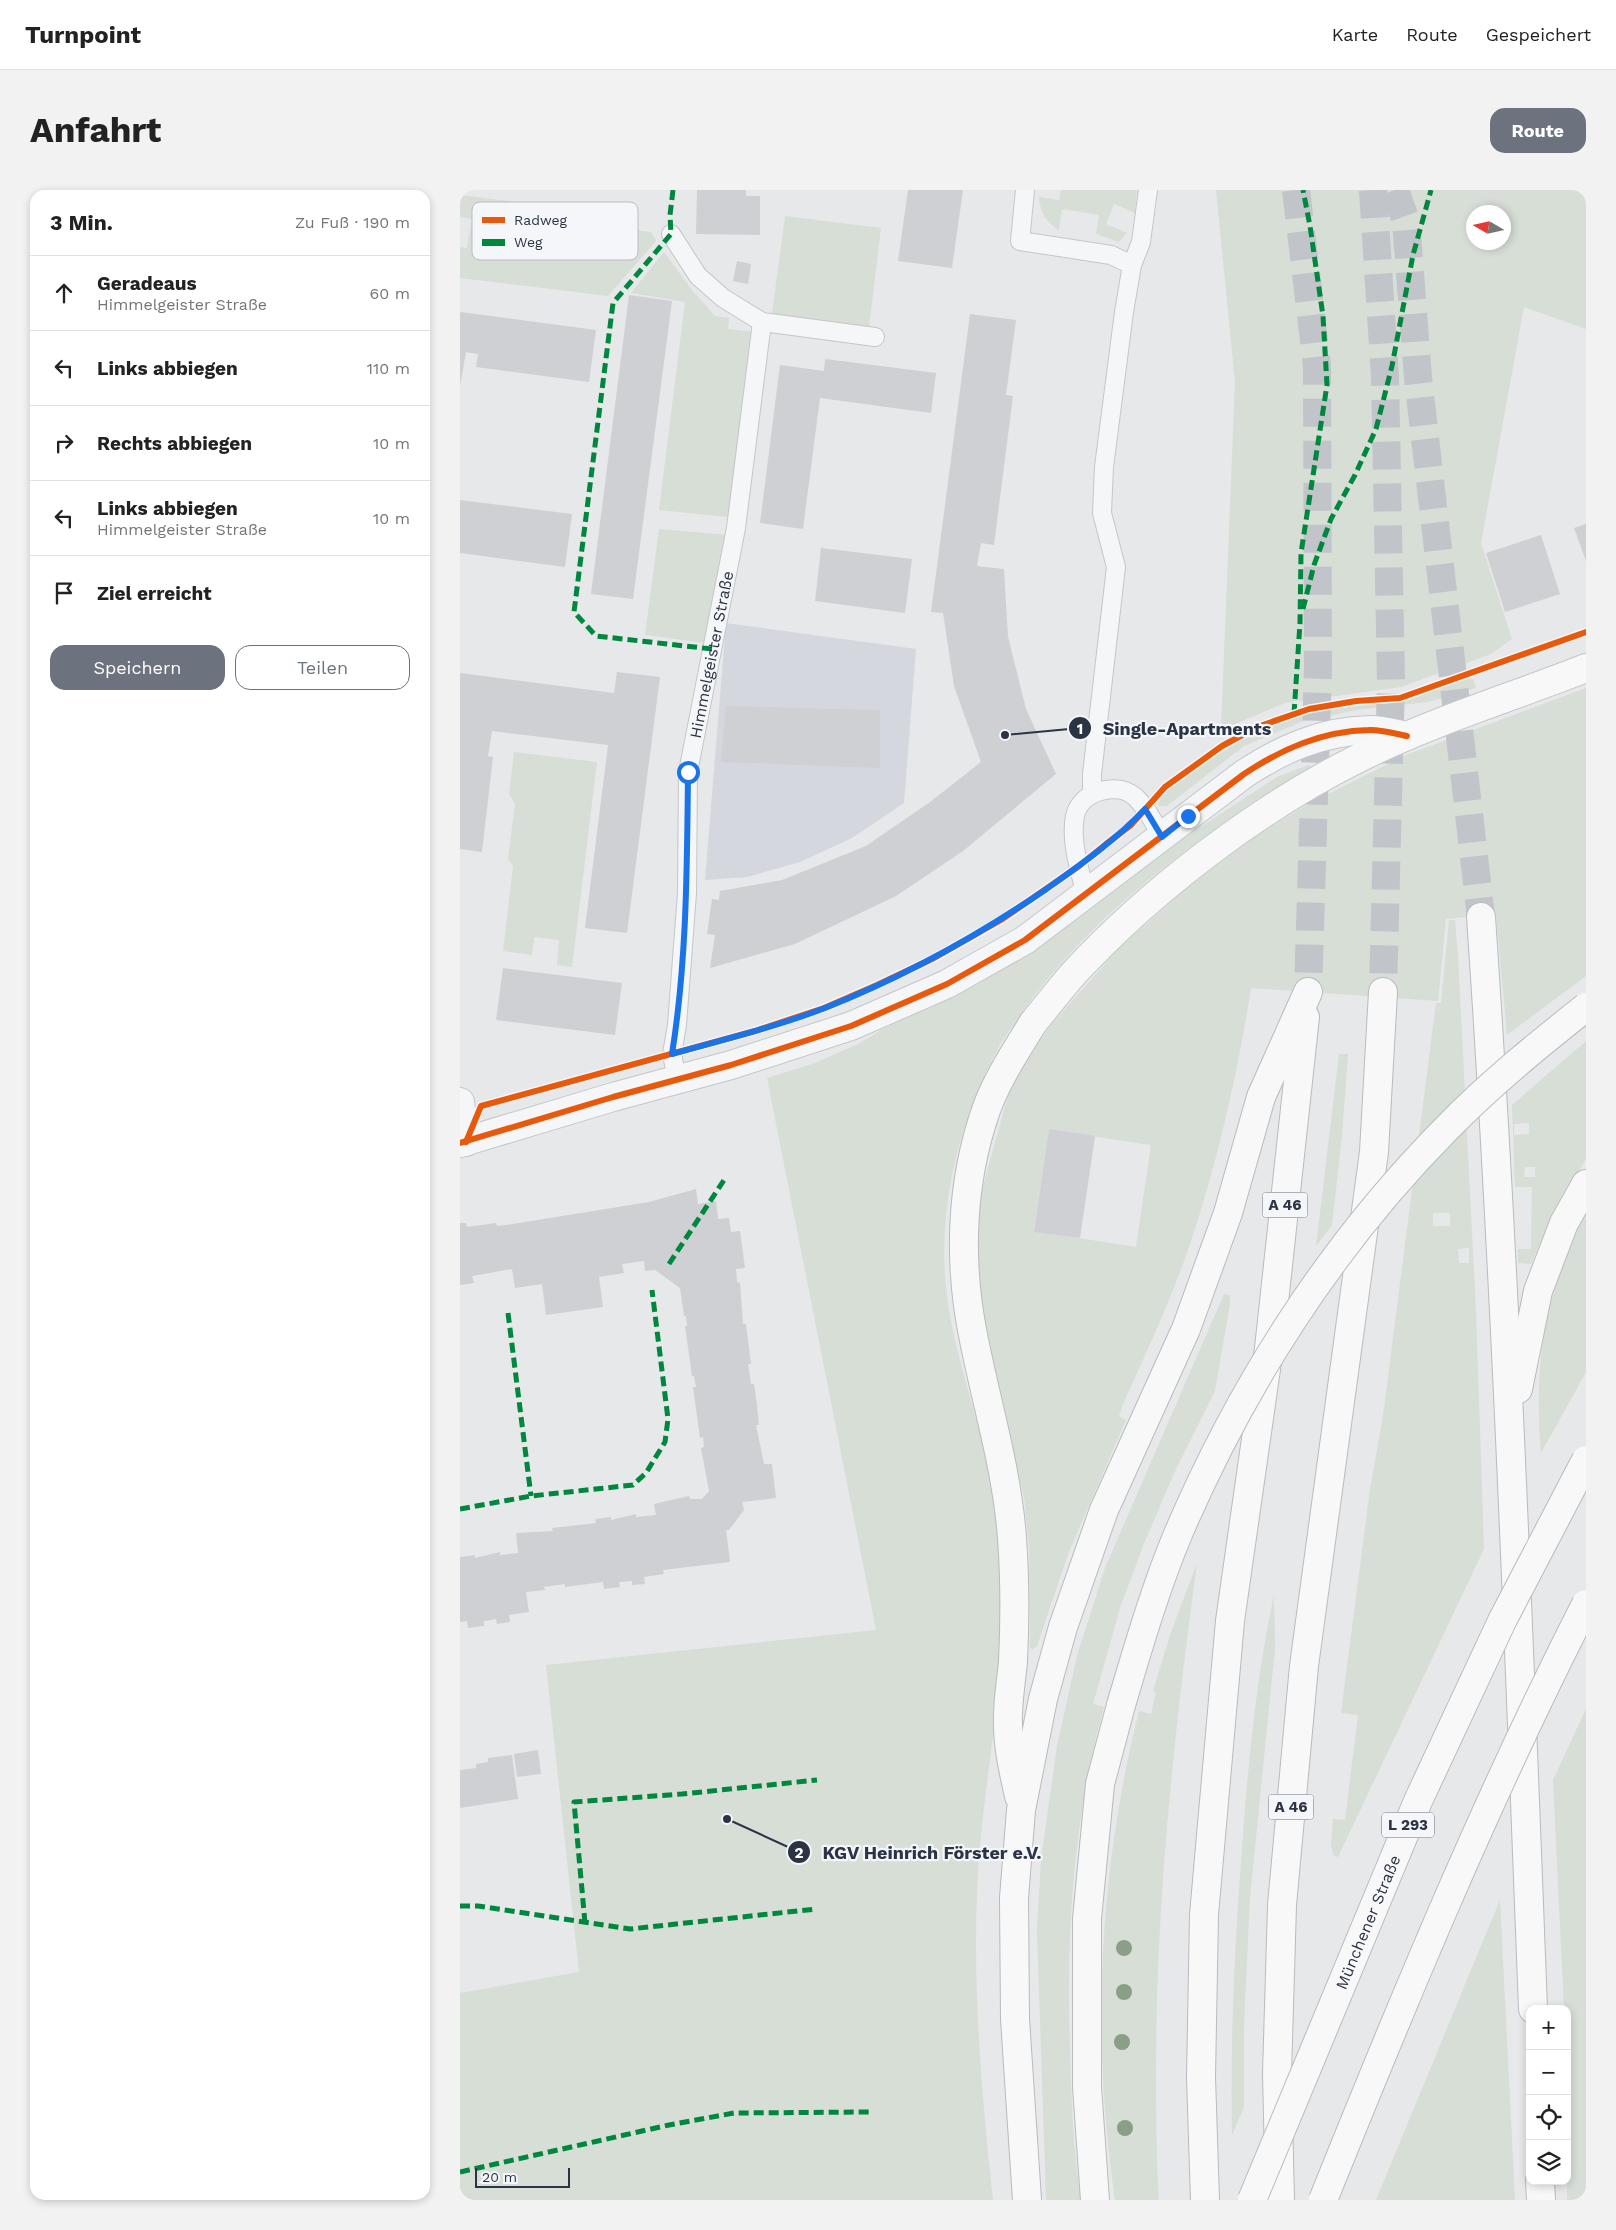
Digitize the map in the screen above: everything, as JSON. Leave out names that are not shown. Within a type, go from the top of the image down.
[{"type":"main road","points":[[1027,2200],[1014,2019],[1014,1898],[1021,1810],[1009,1747],[1008,1724],[1015,1574],[1010,1513],[998,1445],[972,1333],[963,1265],[966,1201],[971,1164],[986,1110],[1007,1066],[1034,1023],[1074,974],[1114,933],[1183,873],[1251,823],[1302,789],[1357,759],[1407,736],[1586,668]]},
{"type":"main road","points":[[1481,918],[1495,1120],[1511,1420],[1533,2005]]},
{"type":"main road","name":"A 46","points":[[1021,1810],[1043,1699],[1063,1627],[1104,1510],[1186,1329],[1228,1213],[1261,1097],[1308,992],[1269,1348],[1230,1621],[1204,1915],[1201,2077],[1205,2200]]},
{"type":"main road","name":"A 46","points":[[1280,2200],[1277,2074],[1282,1905],[1304,1666],[1374,1152],[1383,992]]},
{"type":"main road","points":[[1095,2200],[1087,2086],[1087,1919],[1100,1784],[1121,1705],[1148,1617],[1178,1534],[1234,1416],[1286,1327],[1335,1259],[1396,1182],[1469,1107],[1528,1053],[1586,1007]]},
{"type":"main road","points":[[1511,1420],[1538,1292],[1564,1223],[1586,1184]]},
{"type":"main road","name":"Münchener Straße","points":[[1252,2200],[1418,1801],[1502,1621],[1586,1460]]},
{"type":"main road","points":[[1323,2200],[1390,2034],[1479,1830],[1538,1699],[1586,1604]]},
{"type":"main road","points":[[1540,2185],[1540,2200]]},
{"type":"street","points":[[460,1102],[463,1142],[731,1065],[851,1026],[947,984],[1025,940],[1244,774],[1274,754],[1300,742],[1371,729],[1407,736]]},
{"type":"lane","points":[[1025,190],[1020,241],[1111,255],[1132,266]]},
{"type":"lane","points":[[1092,793],[1092,774],[1116,567],[1102,513],[1104,467],[1132,266],[1141,242],[1148,190]]},
{"type":"lane","points":[[671,234],[698,276],[734,306],[762,322],[875,337]]},
{"type":"lane","name":"Himmelgeister Straße","points":[[677,1080],[672,1054],[677,1025],[687,893],[688,772],[736,528],[762,322]]},
{"type":"lane","points":[[1086,895],[1074,828],[1075,814],[1092,793],[1108,789],[1127,792],[1140,802],[1162,837]]},
{"type":"shaded area","points":[[1061,190],[1137,190],[1135,213],[1114,204],[1106,224],[1127,233],[1119,242],[1096,234],[1099,215],[1062,209],[1059,230],[1044,216],[1039,197],[1059,200]]},
{"type":"shaded area","points":[[1216,190],[1586,190],[1586,329],[1524,307],[1481,543],[1512,639],[1491,654],[1401,687],[1285,703],[1221,730],[1235,382]]},
{"type":"shaded area","points":[[460,195],[516,202],[472,202],[472,219],[460,217]]},
{"type":"shaded area","points":[[785,216],[881,228],[869,327],[772,314]]},
{"type":"shaded area","points":[[472,219],[472,260],[638,260],[638,229],[651,232],[656,241],[608,296],[460,278],[460,247],[467,248]]},
{"type":"shaded area","points":[[664,252],[692,290],[715,316],[729,318],[728,329],[754,332],[728,517],[659,510],[685,302],[631,293]]},
{"type":"shaded area","points":[[659,529],[728,535],[706,643],[645,635]]},
{"type":"shaded area","points":[[726,623],[916,649],[904,803],[852,838],[800,862],[747,877],[705,880]]},
{"type":"shaded area","points":[[1466,679],[1473,679],[1476,688],[1428,702],[1356,710],[1301,722],[1244,746],[1167,806],[1160,806],[1158,804],[1164,793],[1194,770],[1248,736],[1273,724],[1325,710],[1409,700]]},
{"type":"shaded area","points":[[1586,688],[1586,976],[1507,1035],[1496,914],[1446,919],[1438,1001],[1251,988],[1227,1113],[1186,1257],[1123,1404],[1119,1416],[1126,1420],[1068,1554],[1037,1646],[1033,1649],[1030,1648],[1029,1547],[1024,1497],[985,1334],[977,1266],[980,1197],[1008,1095],[1023,1067],[1050,1026],[1118,949],[1188,887],[1255,837],[1308,804],[1406,755]],"holes":[[[1049,1130],[1151,1145],[1136,1247],[1034,1231]]]},
{"type":"shaded area","points":[[514,752],[597,762],[572,967],[557,965],[559,940],[534,937],[532,955],[503,951],[513,866],[508,859],[515,804],[509,794]]},
{"type":"shaded area","points":[[1308,765],[1311,766],[1309,770],[1274,789],[1240,811],[1155,875],[1094,928],[1057,968],[1040,988],[1001,1043],[973,1103],[954,1166],[948,1198],[945,1231],[944,1264],[947,1297],[957,1350],[981,1437],[990,1480],[997,1523],[1002,1588],[999,1676],[984,1808],[976,1914],[979,2037],[993,2200],[460,2200],[460,1993],[579,1972],[546,1665],[876,1630],[767,1078],[815,1063],[860,1043],[881,1030],[980,983],[1079,918],[1188,835],[1277,777]]},
{"type":"shaded area","points":[[1449,920],[1455,920],[1476,1312],[1484,1549],[1338,1857],[1334,1856],[1331,1846],[1333,1819],[1345,1820],[1358,1715],[1341,1713],[1370,1489],[1383,1416],[1436,1003],[1441,1003]],"holes":[[[1433,1213],[1450,1213],[1450,1226],[1433,1226]],[[1469,1248],[1469,1263],[1459,1263],[1458,1249]]]},
{"type":"shaded area","points":[[1586,1041],[1586,1159],[1549,1223],[1531,1264],[1518,1263],[1518,1249],[1531,1249],[1532,1187],[1515,1187],[1512,1105]],"holes":[[[1529,1123],[1529,1134],[1514,1135],[1514,1124]],[[1525,1167],[1535,1167],[1535,1177],[1524,1177]]]},
{"type":"shaded area","points":[[1339,1054],[1348,1054],[1342,1136],[1332,1225],[1316,1246]]},
{"type":"shaded area","points":[[1586,1211],[1586,1372],[1541,1453],[1539,1389],[1545,1329],[1561,1270]]},
{"type":"shaded area","points":[[1224,1294],[1230,1295],[1230,1304],[1215,1391],[1176,1469],[1143,1546],[1120,1608],[1093,1704],[1104,1707],[1093,1750],[1079,1834],[1074,1876],[1069,1962],[1072,2106],[1081,2200],[1046,2200],[1037,1930],[1041,1859],[1057,1746],[1077,1656],[1105,1568]]},
{"type":"shaded area","points":[[1197,1563],[1174,1753],[1159,1944],[1156,2071],[1159,2200],[1115,2200],[1103,2077],[1102,2016],[1103,1954],[1115,1832],[1139,1711],[1151,1714],[1156,1692],[1153,1691],[1170,1635]]},
{"type":"shaded area","points":[[1274,1595],[1275,1648],[1250,1897],[1244,2025],[1244,2107],[1232,2135],[1234,1985],[1245,1805],[1258,1684]]},
{"type":"shaded area","points":[[1586,1709],[1586,2200],[1567,2200],[1567,2185],[1571,2185],[1571,2005],[1564,2005],[1553,1780]]},
{"type":"shaded area","points":[[1500,1900],[1515,2200],[1376,2200]]},
{"type":"building","points":[[697,190],[746,190],[746,196],[760,196],[760,235],[696,234]]},
{"type":"building","points":[[908,190],[963,190],[952,268],[898,261]]},
{"type":"building","points":[[737,261],[751,264],[748,284],[733,281]]},
{"type":"building","points":[[629,295],[672,301],[633,599],[591,594]]},
{"type":"building","points":[[460,312],[596,330],[589,382],[476,367],[478,354],[466,352],[460,386]]},
{"type":"building","points":[[970,314],[1016,320],[1006,395],[1013,396],[994,545],[981,543],[977,566],[1004,569],[1008,637],[1026,709],[1056,774],[963,851],[896,896],[795,944],[710,968],[715,935],[707,934],[712,899],[719,900],[720,891],[782,880],[866,846],[930,802],[981,762],[954,686],[943,613],[931,612]]},
{"type":"building","points":[[825,359],[936,373],[931,413],[820,398],[803,529],[760,523],[780,365],[824,371]]},
{"type":"building","points":[[460,500],[572,514],[565,567],[460,553]]},
{"type":"building","points":[[1586,524],[1586,561],[1574,528]]},
{"type":"building","points":[[1541,535],[1560,594],[1505,612],[1486,553]]},
{"type":"building","points":[[821,548],[912,559],[905,613],[815,601]]},
{"type":"building","points":[[617,672],[660,677],[627,933],[585,928],[608,745],[492,731],[488,756],[493,757],[482,852],[460,849],[460,673],[614,693]]},
{"type":"building","points":[[726,706],[880,710],[880,768],[721,762]]},
{"type":"building","points":[[503,968],[622,983],[615,1035],[496,1020]]},
{"type":"building","points":[[1049,1129],[1095,1136],[1080,1238],[1034,1232]]},
{"type":"building","points":[[696,1189],[698,1204],[716,1201],[718,1219],[729,1218],[731,1232],[740,1231],[745,1268],[736,1269],[737,1282],[740,1283],[743,1324],[746,1324],[751,1364],[748,1364],[751,1384],[754,1384],[757,1405],[759,1425],[756,1425],[764,1464],[772,1464],[776,1498],[742,1502],[744,1510],[729,1530],[726,1530],[730,1562],[663,1570],[664,1574],[644,1577],[645,1584],[632,1585],[632,1581],[619,1582],[620,1587],[604,1589],[603,1582],[565,1587],[565,1584],[544,1587],[545,1590],[526,1592],[529,1612],[509,1615],[510,1622],[497,1624],[496,1619],[484,1621],[484,1626],[468,1628],[467,1621],[460,1622],[460,1557],[475,1555],[475,1558],[500,1552],[500,1555],[518,1553],[516,1533],[553,1531],[552,1528],[596,1523],[595,1519],[611,1517],[611,1520],[636,1514],[636,1517],[656,1515],[654,1504],[689,1496],[690,1499],[702,1499],[709,1491],[701,1448],[704,1447],[703,1437],[700,1438],[693,1387],[696,1387],[694,1376],[692,1376],[685,1326],[687,1326],[686,1316],[684,1316],[680,1288],[655,1270],[645,1271],[644,1261],[622,1264],[624,1273],[599,1277],[603,1307],[546,1315],[542,1284],[515,1288],[512,1269],[472,1276],[474,1283],[460,1285],[460,1223],[466,1223],[467,1227],[496,1223],[497,1226],[506,1225],[649,1202]]},
{"type":"building","points":[[538,1750],[541,1774],[517,1777],[514,1754]]},
{"type":"building","points":[[512,1755],[518,1799],[460,1808],[460,1770],[476,1768],[476,1764],[488,1762],[488,1758]]},
{"type":"tunnel","points":[[1296,190],[1317,366],[1318,667],[1308,992]]},
{"type":"tunnel","points":[[1373,190],[1385,377],[1391,681],[1383,992]]},
{"type":"tunnel","points":[[1395,190],[1406,221],[1418,378],[1481,917]]},
{"type":"marked path","points":[[673,190],[670,215],[671,234],[613,303],[574,612],[596,636],[712,649]]},
{"type":"marked path","points":[[1294,714],[1300,623],[1301,553],[1327,385],[1323,316],[1303,190]]},
{"type":"marked path","points":[[1303,609],[1314,565],[1331,519],[1355,475],[1376,429],[1392,366],[1413,255],[1431,190]]},
{"type":"marked path","points":[[669,1264],[726,1177]]},
{"type":"marked path","points":[[460,1509],[531,1496],[633,1485],[646,1473],[665,1442],[668,1419],[652,1290]]},
{"type":"marked path","points":[[508,1313],[531,1496]]},
{"type":"marked path","points":[[585,1923],[574,1802],[682,1794],[817,1780]]},
{"type":"marked path","points":[[460,1906],[478,1906],[630,1929],[816,1909]]},
{"type":"marked path","points":[[460,2172],[669,2125],[734,2113],[869,2112]]},
{"type":"cycle path","points":[[466,1142],[481,1106],[755,1031],[824,1008],[934,958],[1001,920],[1079,866],[1131,825],[1165,787],[1222,746],[1257,727],[1309,709],[1356,701],[1400,698],[1586,632]]},
{"type":"cycle path","points":[[460,1143],[613,1097],[731,1065],[851,1026],[947,984],[1025,940],[1244,774],[1288,749],[1319,738],[1352,731],[1378,730],[1407,736]]},
{"type":"place","name":"Single-Apartments","points":[[1005,735]]},
{"type":"place","name":"KGV Heinrich Förster e.V.","points":[[727,1819]]},
{"type":"route","points":[[688,772],[687,893],[677,1025],[672,1054],[755,1031],[824,1008],[934,958],[1001,920],[1079,866],[1130,824],[1145,809],[1162,837],[1188,816]]}]
